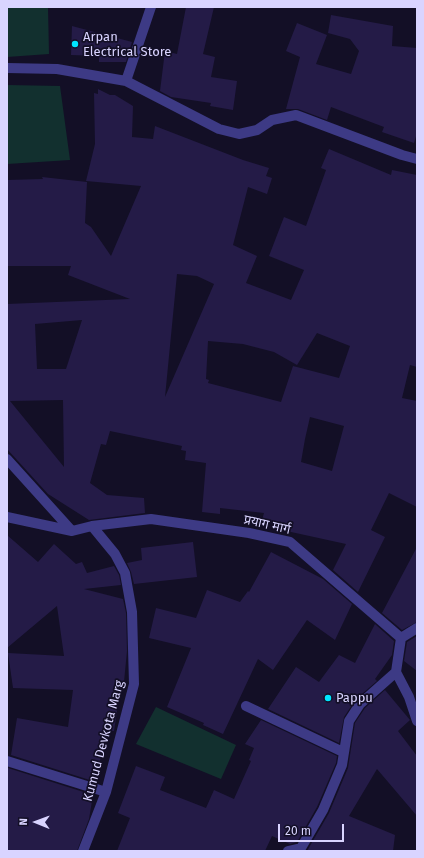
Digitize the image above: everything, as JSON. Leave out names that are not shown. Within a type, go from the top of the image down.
[{"type":"street","points":[[126,81],[151,7]]},
{"type":"street","points":[[7,68],[57,69],[126,81],[219,129],[239,134],[257,130],[272,120],[296,116],[402,155],[417,158]]},
{"type":"street","points":[[7,459],[72,531]]},
{"type":"street","points":[[7,517],[72,531]]},
{"type":"street","name":"प्रयाग मार्ग","points":[[72,531],[92,526],[150,519],[250,532],[290,542],[401,638]]},
{"type":"street","name":"Kumud Devkota Marg","points":[[83,851],[106,792],[134,684],[132,612],[125,573],[115,554],[92,526]]},
{"type":"street","points":[[417,628],[401,638],[396,672],[409,697],[417,721]]},
{"type":"street","points":[[288,851],[301,848],[323,810],[342,765],[349,721],[360,704],[396,672]]},
{"type":"street","points":[[246,706],[343,752]]},
{"type":"street","points":[[7,761],[106,792]]},
{"type":"green space","points":[[7,7],[48,7],[49,54],[7,57]]},
{"type":"green space","points":[[7,85],[60,86],[70,160],[7,164]]},
{"type":"green space","points":[[156,707],[236,745],[221,779],[136,744]]},
{"type":"building","points":[[186,7],[214,7],[203,54],[215,57],[211,77],[237,81],[233,110],[210,106],[211,103],[171,97],[160,91],[165,51],[177,54]]},
{"type":"building","points":[[331,15],[393,26],[392,46],[417,48],[417,133],[414,143],[382,132],[384,127],[331,107],[327,120],[298,109],[286,109],[300,57],[286,51],[297,23],[327,35],[316,64],[351,74],[359,51],[350,39],[328,33]]},
{"type":"building","points":[[72,26],[132,42],[126,62],[99,62],[99,56],[71,55]]},
{"type":"building","points":[[98,89],[110,95],[115,95],[133,106],[132,137],[153,139],[155,126],[243,160],[269,168],[266,176],[272,178],[267,194],[248,187],[233,245],[257,256],[246,283],[291,300],[304,270],[269,256],[284,217],[306,226],[326,170],[321,168],[329,149],[391,175],[392,170],[417,175],[417,367],[410,365],[402,398],[417,401],[417,507],[389,493],[371,530],[385,537],[358,592],[333,570],[346,544],[282,530],[284,526],[262,520],[264,513],[220,508],[220,514],[202,512],[206,463],[185,460],[186,451],[181,450],[182,446],[110,431],[106,445],[101,444],[90,483],[107,495],[144,498],[145,513],[89,520],[48,494],[7,449],[7,304],[130,299],[68,275],[71,266],[7,266],[7,180],[43,179],[42,177],[87,182],[85,223],[91,227],[111,256],[141,186],[86,181],[95,144],[94,93],[98,94]],"holes":[[[177,274],[197,276],[214,284],[165,397]],[[82,320],[66,369],[37,369],[35,324]],[[317,333],[350,346],[339,378],[293,366],[281,402],[208,383],[209,380],[206,379],[208,341],[243,344],[274,352],[297,365]],[[63,400],[64,467],[10,401]],[[310,417],[344,426],[332,471],[301,462]]]},
{"type":"building","points":[[7,535],[38,562],[54,544],[76,564],[82,562],[87,573],[114,566],[119,575],[121,585],[84,589],[123,599],[126,613],[127,651],[123,692],[120,692],[114,731],[106,730],[96,782],[11,755],[17,718],[68,727],[73,690],[13,688],[8,653],[64,656],[57,606],[7,648]]},
{"type":"building","points":[[193,542],[197,577],[134,584],[127,563],[142,560],[141,548]]},
{"type":"building","points":[[417,547],[417,622],[402,630],[382,613]]},
{"type":"building","points":[[271,552],[323,579],[352,604],[335,640],[307,620],[273,670],[258,659],[223,734],[203,725],[204,723],[167,707],[191,648],[149,638],[156,608],[196,618],[207,590],[240,602],[248,591],[249,592]]},
{"type":"building","points":[[375,624],[394,641],[392,655],[375,679],[377,681],[356,699],[344,717],[339,743],[268,709],[296,667],[319,682],[339,655],[355,663]]},
{"type":"building","points":[[417,636],[417,671],[404,661],[407,642]]},
{"type":"building","points":[[385,690],[410,720],[398,731],[417,756],[417,816],[377,769],[349,816],[395,835],[393,851],[307,851],[329,813],[348,768],[355,723],[365,708]]},
{"type":"building","points":[[261,720],[337,756],[336,763],[317,807],[297,842],[290,844],[272,836],[265,851],[117,851],[130,818],[118,813],[136,766],[165,777],[160,790],[206,808],[214,790],[234,799],[251,761],[249,760],[254,748],[245,744]]},
{"type":"building","points":[[8,768],[93,795],[89,819],[77,851],[7,851]]},
{"type":"place","name":"Arpan Electrical Store","points":[[75,44]]},
{"type":"place","name":"Pappu","points":[[328,698]]}]
